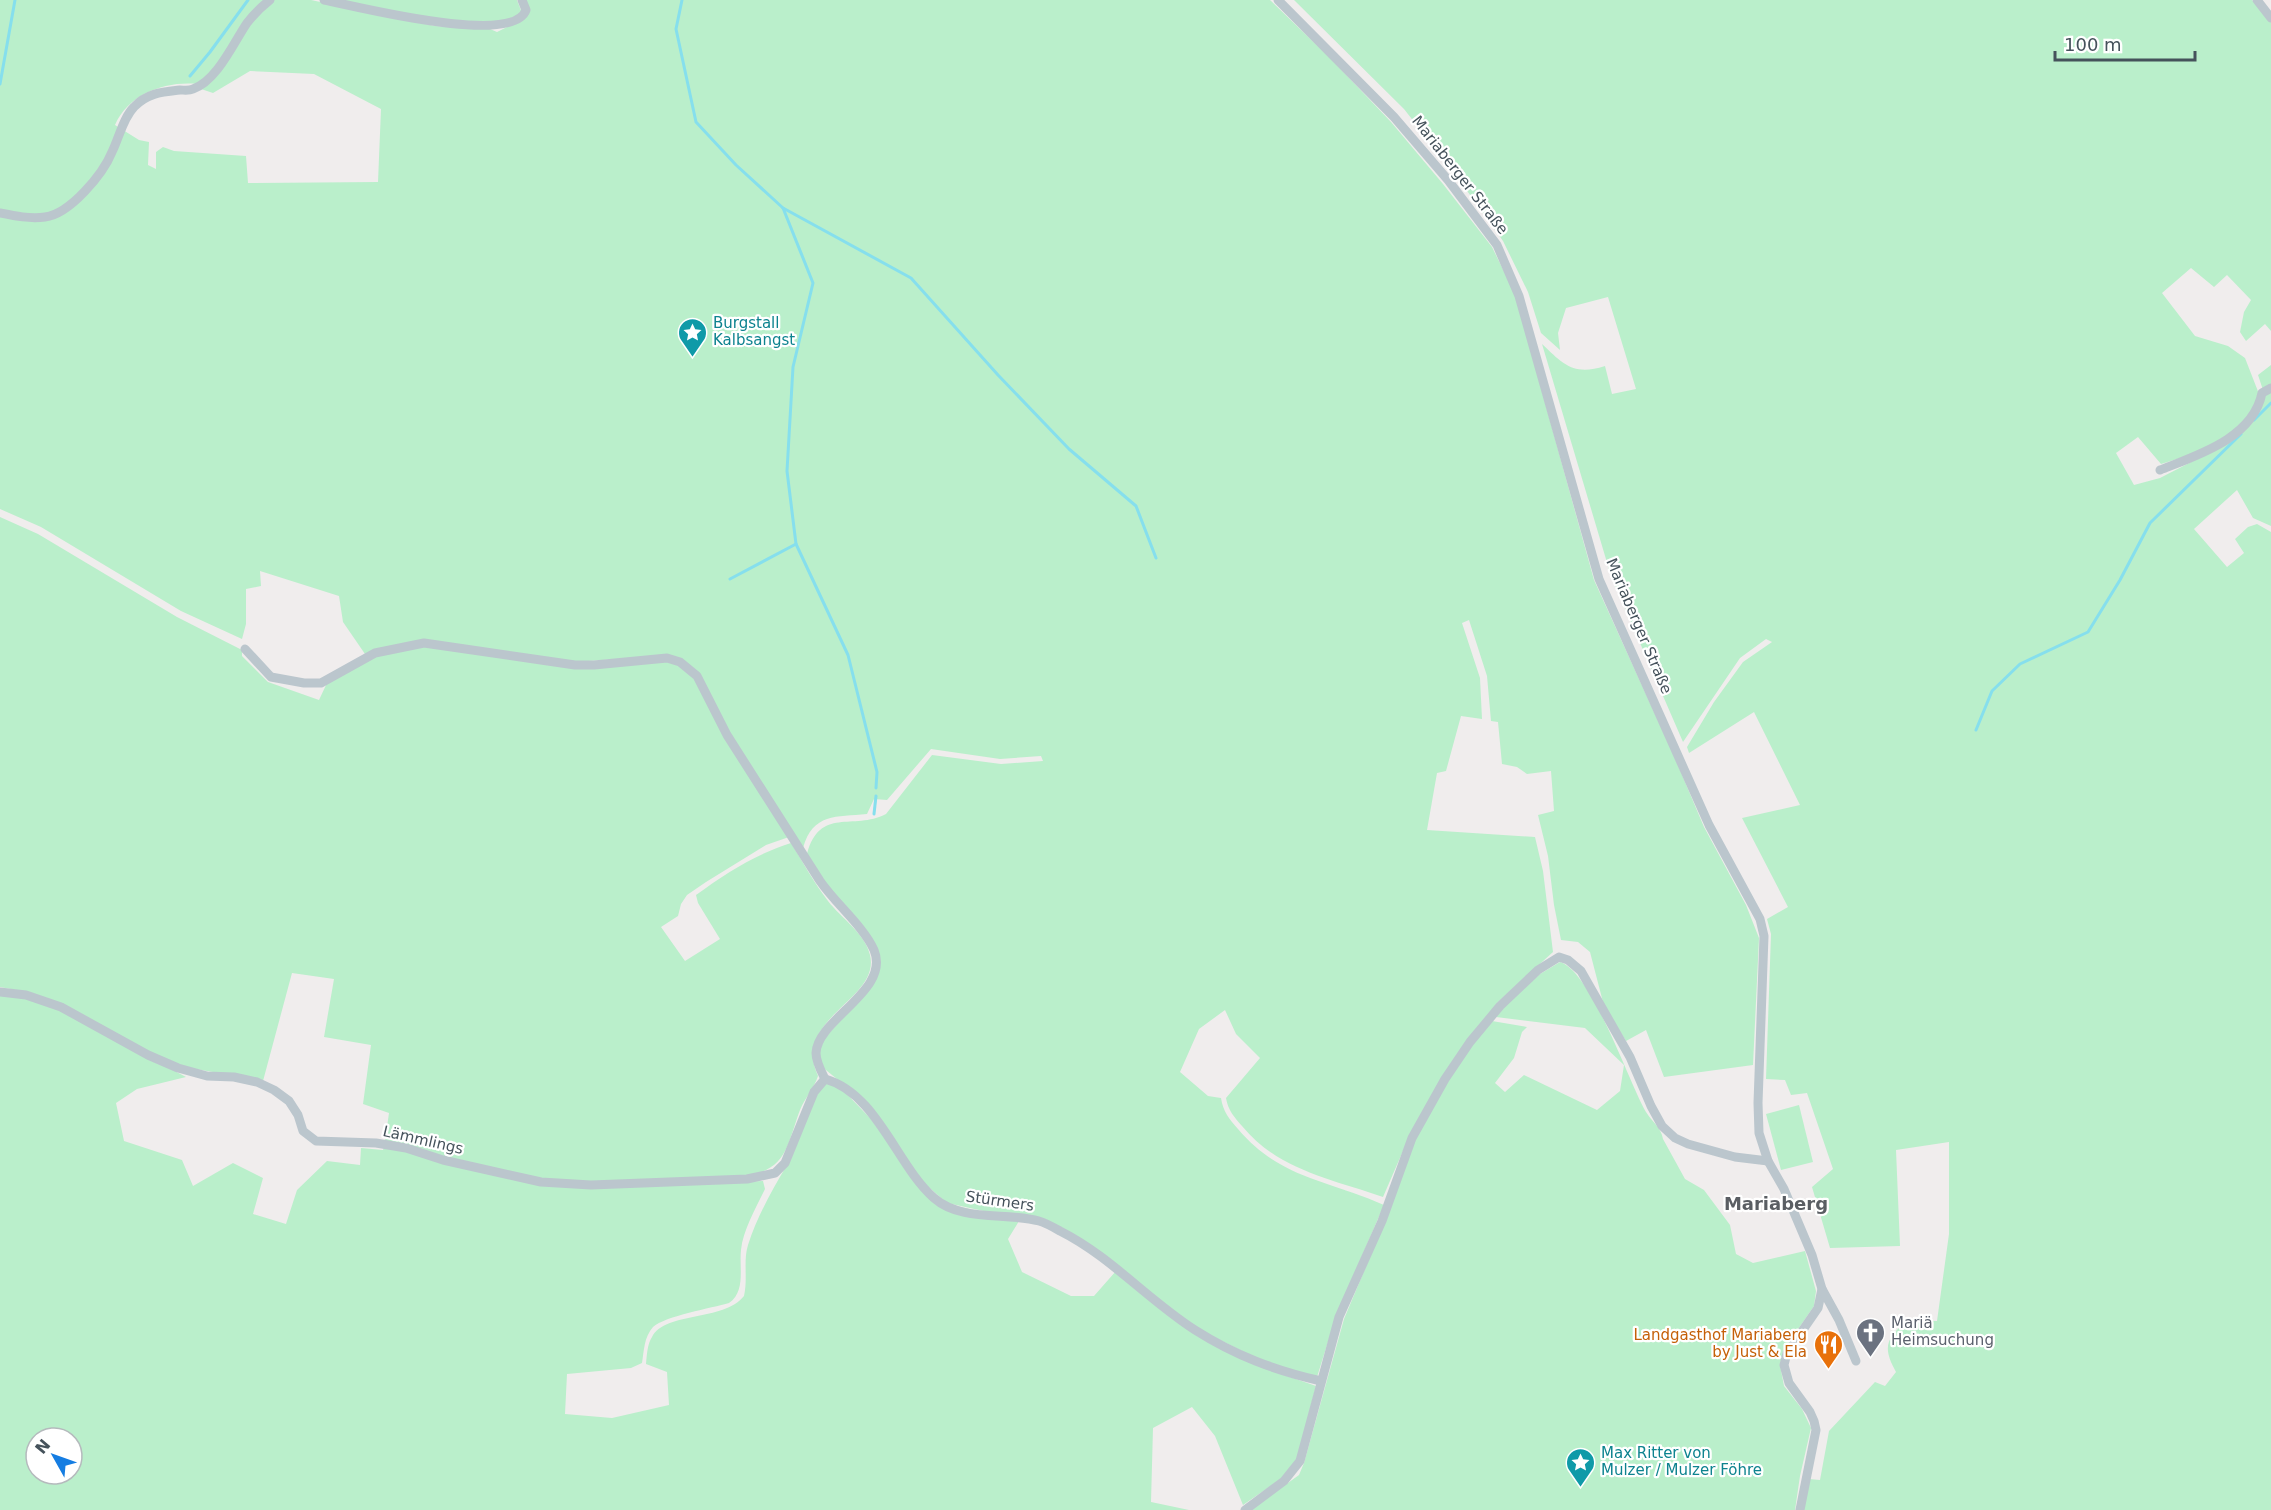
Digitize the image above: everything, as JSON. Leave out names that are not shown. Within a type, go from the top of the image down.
[{"type":"street","points":[[0,213],[22,217],[48,217],[69,206],[92,184],[111,156],[132,109],[144,98],[158,92],[192,90],[207,81],[232,48],[246,24],[270,0]]},
{"type":"street","points":[[324,0],[435,22],[470,26],[512,23],[521,18],[526,10],[522,0]]},
{"type":"street","name":"Mariaberger Straße","points":[[1278,0],[1394,117],[1448,180],[1497,245],[1520,296],[1599,579],[1710,825],[1755,911],[1764,936],[1759,1132],[1768,1161],[1784,1189],[1808,1246],[1822,1289],[1839,1320],[1856,1361]]},
{"type":"street","points":[[2257,0],[2271,18]]},
{"type":"street","points":[[2160,470],[2230,438],[2259,405],[2266,390]]},
{"type":"street","points":[[245,649],[271,677],[304,683],[321,683],[375,653],[424,643],[575,665],[594,666],[655,658],[667,658],[680,662],[697,676],[727,735],[832,899],[864,933],[874,949],[876,965],[872,979],[821,1037],[816,1053],[825,1079]]},
{"type":"street","points":[[1245,1510],[1284,1481],[1300,1461],[1339,1317],[1382,1221],[1412,1138],[1445,1079],[1470,1042],[1500,1006],[1538,970],[1560,957],[1568,960],[1581,971],[1630,1057],[1651,1106],[1662,1125],[1676,1138],[1688,1144],[1735,1157],[1768,1161]]},
{"type":"street","name":"Lämmlings","points":[[0,992],[26,995],[61,1007],[148,1055],[178,1068],[207,1076],[234,1077],[257,1082],[274,1090],[289,1101],[298,1114],[303,1131],[316,1141],[376,1143],[541,1182],[591,1185],[747,1179],[775,1173],[785,1163],[814,1092],[825,1079]]},
{"type":"street","name":"Stürmers","points":[[825,1079],[840,1083],[857,1099],[886,1132],[923,1186],[934,1198],[946,1206],[971,1213],[1040,1222],[1060,1231],[1085,1245],[1194,1330],[1270,1368],[1321,1382]]},
{"type":"street","points":[[1800,1510],[1815,1430],[1810,1412],[1789,1383],[1784,1365],[1787,1353],[1818,1308],[1822,1289]]},
{"type":"green space","points":[[0,0],[311,0],[435,26],[490,29],[497,32],[525,18],[528,9],[525,0],[1270,0],[1391,122],[1443,184],[1492,247],[1515,294],[1594,580],[1704,827],[1746,905],[1759,938],[1753,1065],[1664,1077],[1646,1030],[1626,1041],[1604,1006],[1590,952],[1578,942],[1561,940],[1548,856],[1538,815],[1554,811],[1551,771],[1527,774],[1517,767],[1502,764],[1498,722],[1491,721],[1487,676],[1469,620],[1462,623],[1480,678],[1482,719],[1461,716],[1446,771],[1437,773],[1427,830],[1535,837],[1543,871],[1553,952],[1497,1003],[1409,1137],[1383,1197],[1306,1171],[1272,1153],[1256,1141],[1234,1116],[1226,1098],[1260,1058],[1236,1034],[1225,1010],[1199,1029],[1180,1072],[1208,1096],[1221,1098],[1229,1118],[1254,1146],[1288,1168],[1384,1205],[1336,1316],[1317,1377],[1272,1366],[1196,1328],[1062,1228],[947,1203],[925,1184],[859,1097],[821,1066],[819,1053],[824,1039],[865,993],[879,956],[834,897],[807,854],[813,839],[820,830],[829,825],[874,819],[886,814],[932,755],[1001,764],[1043,761],[1041,756],[1000,759],[931,749],[887,800],[874,799],[867,814],[836,817],[819,823],[807,837],[803,848],[728,734],[699,675],[681,660],[616,659],[575,662],[424,640],[365,654],[343,622],[339,596],[260,571],[261,586],[246,589],[246,624],[242,639],[181,611],[41,527],[0,509]],"holes":[[[250,71],[314,74],[381,109],[378,182],[248,183],[246,156],[174,151],[163,147],[156,152],[156,169],[148,165],[149,142],[139,140],[115,125],[122,113],[141,96],[166,86],[205,85],[201,89],[213,93]]]},
{"type":"green space","points":[[339,0],[517,0],[522,13],[501,23],[435,20]]},
{"type":"green space","points":[[1294,0],[2252,0],[2271,22],[2271,331],[2265,324],[2246,341],[2240,332],[2244,312],[2251,300],[2227,275],[2214,287],[2191,268],[2162,293],[2195,336],[2228,346],[2245,358],[2259,394],[2258,405],[2244,423],[2230,435],[2190,455],[2161,464],[2138,437],[2116,453],[2134,485],[2160,478],[2232,441],[2262,406],[2264,393],[2258,375],[2271,365],[2271,526],[2253,518],[2237,490],[2194,529],[2227,567],[2244,553],[2235,539],[2248,527],[2257,524],[2271,532],[2271,1510],[1802,1510],[1809,1479],[1820,1480],[1829,1431],[1875,1382],[1885,1386],[1896,1372],[1888,1349],[1888,1343],[1895,1332],[1908,1320],[1937,1321],[1949,1234],[1949,1142],[1896,1150],[1900,1246],[1830,1248],[1812,1187],[1833,1169],[1807,1093],[1791,1095],[1785,1080],[1766,1079],[1771,934],[1767,919],[1788,907],[1742,818],[1800,805],[1754,712],[1689,753],[1687,747],[1714,702],[1743,662],[1772,642],[1766,639],[1740,658],[1683,742],[1611,576],[1542,344],[1570,367],[1585,370],[1605,366],[1612,394],[1636,389],[1608,297],[1566,308],[1558,333],[1560,350],[1541,333],[1528,292],[1503,241],[1455,174],[1404,109]]},
{"type":"green space","points":[[0,517],[38,534],[177,617],[242,650],[242,656],[268,682],[319,700],[327,683],[376,656],[424,646],[535,663],[655,660],[680,664],[695,677],[789,837],[766,845],[687,895],[681,904],[678,916],[661,927],[685,961],[720,939],[698,903],[696,895],[742,865],[791,843],[813,880],[833,907],[858,933],[870,955],[870,971],[863,985],[825,1024],[816,1039],[813,1056],[818,1076],[800,1110],[785,1152],[779,1160],[762,1172],[749,1175],[645,1181],[568,1181],[502,1172],[385,1141],[389,1113],[363,1104],[371,1045],[324,1037],[334,979],[292,973],[263,1081],[179,1066],[62,1004],[27,992],[0,987]]},
{"type":"green space","points":[[1560,962],[1572,970],[1584,985],[1597,1006],[1624,1065],[1585,1028],[1496,1017],[1496,1013],[1540,974]]},
{"type":"green space","points":[[0,994],[26,998],[61,1010],[186,1077],[137,1089],[116,1103],[124,1141],[182,1160],[193,1186],[233,1163],[263,1178],[253,1214],[286,1224],[297,1190],[327,1161],[360,1165],[361,1148],[383,1150],[384,1147],[592,1188],[763,1181],[765,1189],[750,1219],[742,1242],[740,1286],[734,1298],[729,1303],[678,1316],[653,1327],[646,1340],[642,1363],[631,1368],[567,1374],[565,1414],[612,1418],[669,1405],[667,1372],[646,1364],[650,1340],[659,1329],[669,1323],[723,1310],[744,1296],[747,1251],[765,1204],[792,1155],[820,1091],[827,1082],[839,1086],[870,1118],[932,1200],[1019,1221],[1008,1239],[1022,1272],[1071,1296],[1094,1296],[1116,1271],[1193,1332],[1256,1365],[1316,1386],[1297,1459],[1282,1478],[1243,1505],[1215,1436],[1192,1407],[1153,1428],[1151,1502],[1189,1510],[0,1510]]},
{"type":"green space","points":[[1492,1021],[1527,1027],[1522,1032],[1514,1058],[1495,1083],[1505,1092],[1524,1075],[1597,1110],[1620,1091],[1624,1065],[1646,1112],[1660,1131],[1685,1179],[1704,1190],[1730,1225],[1736,1254],[1753,1263],[1805,1251],[1816,1291],[1814,1306],[1783,1351],[1780,1365],[1784,1386],[1802,1409],[1811,1428],[1795,1510],[1250,1510],[1299,1475],[1344,1319],[1385,1221],[1415,1139],[1447,1080],[1472,1043]]},
{"type":"green space","points":[[1799,1105],[1813,1162],[1781,1170],[1766,1114]]},
{"type":"waterway","points":[[0,84],[15,0]]},
{"type":"waterway","points":[[190,76],[248,0]]},
{"type":"waterway","points":[[682,0],[676,29],[696,122],[736,165],[783,208],[813,283],[793,367],[787,471],[796,544],[848,655],[877,772],[876,788]]},
{"type":"waterway","points":[[783,208],[911,278],[998,375],[1069,449],[1136,506],[1156,558]]},
{"type":"waterway","points":[[2254,420],[2271,403]]},
{"type":"waterway","points":[[1976,730],[1992,691],[2020,664],[2088,632],[2120,580],[2150,523],[2241,434]]},
{"type":"waterway","points":[[730,579],[796,544]]},
{"type":"waterway","points":[[874,814],[876,796]]},
{"type":"place","name":"Burgstall Kalbsangst","points":[[692,358]]},
{"type":"place","name":"Mariä Heimsuchung","points":[[1870,1358]]},
{"type":"place","name":"Landgasthof Mariaberg by Just & Ela","points":[[1828,1370]]},
{"type":"place","name":"Max Ritter von Mulzer / Mulzer Föhre","points":[[1580,1488]]},
{"type":"district","name":"Mariaberg","points":[[1776,1203]]}]
